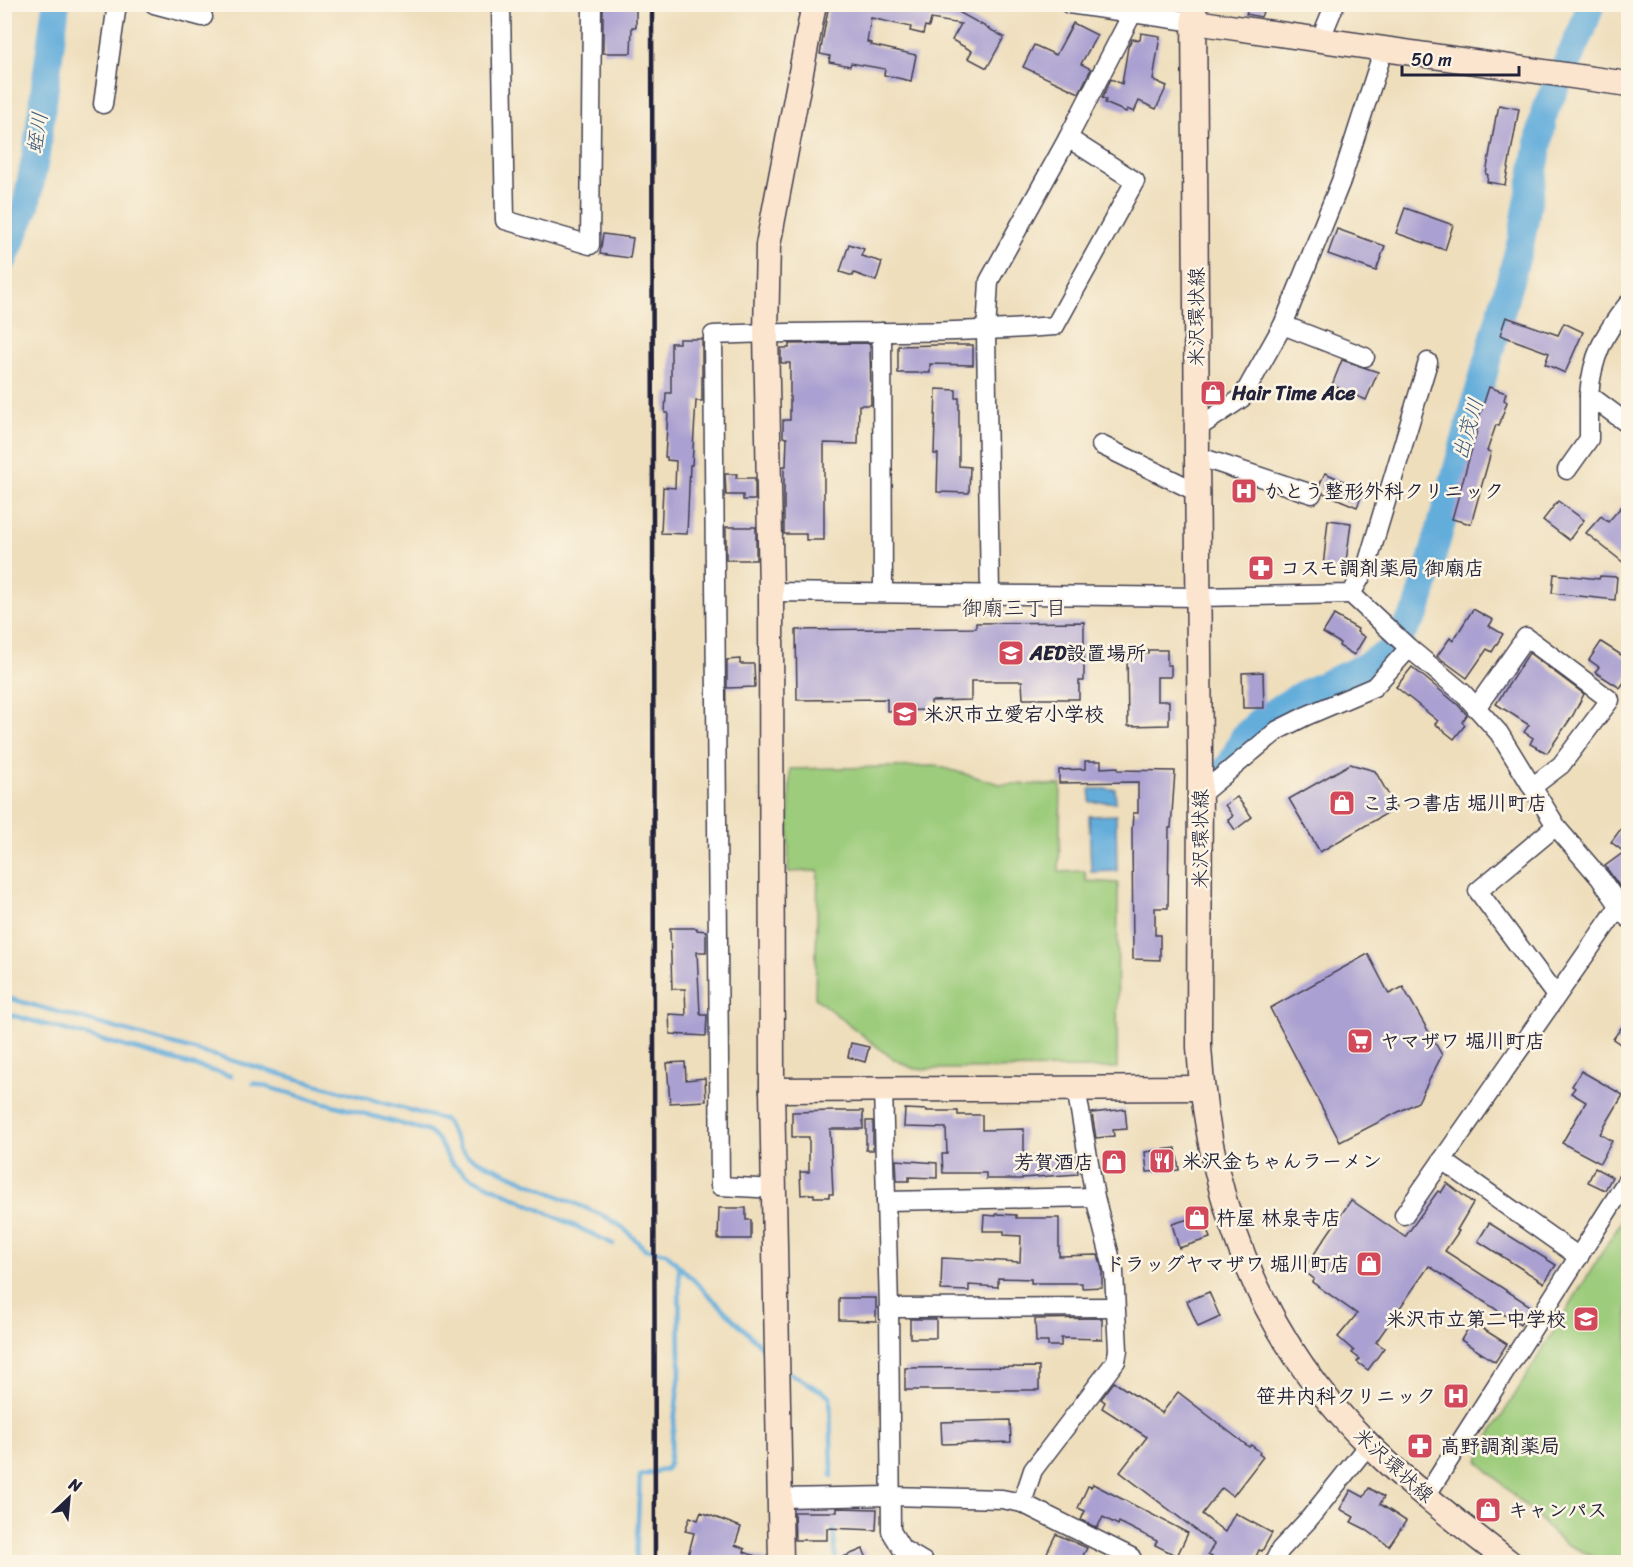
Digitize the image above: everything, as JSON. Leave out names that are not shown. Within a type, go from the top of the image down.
[{"type":"street","points":[[103,104],[117,4]]},
{"type":"street","points":[[154,4],[203,17]]},
{"type":"street","points":[[505,4],[501,8],[505,220],[590,245],[592,4]]},
{"type":"street","points":[[781,1563],[772,1090],[771,592],[766,332],[768,245],[814,4]]},
{"type":"street","points":[[1069,4],[1132,14],[1195,13],[1320,40],[1629,84]]},
{"type":"street","points":[[1320,40],[1335,4]]},
{"type":"street","name":"米沢環状線","points":[[1195,13],[1196,429],[1201,794],[1199,991],[1202,1088],[1211,1145],[1221,1193],[1232,1228],[1260,1293],[1294,1353],[1314,1382],[1368,1445],[1426,1496],[1509,1563]]},
{"type":"street","points":[[990,594],[986,332],[989,281],[1068,138],[1132,14]]},
{"type":"street","points":[[1196,429],[1242,398],[1282,326],[1341,181],[1384,48]]},
{"type":"street","points":[[774,1189],[720,1186],[713,335],[766,332],[986,332],[1055,327],[1135,182],[1068,138]]},
{"type":"street","points":[[1567,470],[1589,439],[1591,372],[1599,347],[1616,319],[1629,304]]},
{"type":"street","points":[[1282,326],[1365,357]]},
{"type":"street","points":[[882,332],[883,593]]},
{"type":"street","points":[[1351,594],[1366,568],[1428,362]]},
{"type":"street","points":[[1589,395],[1629,424]]},
{"type":"street","points":[[1101,445],[1197,492]]},
{"type":"street","points":[[1197,456],[1312,494]]},
{"type":"street","points":[[771,592],[1198,597],[1351,594],[1409,648],[1463,693],[1499,733],[1556,826],[1600,878],[1624,911],[1556,996],[1404,1215]]},
{"type":"street","points":[[1476,708],[1526,637],[1610,700],[1561,765],[1532,787]]},
{"type":"street","points":[[1201,794],[1278,730],[1374,687],[1409,648]]},
{"type":"street","points":[[1556,826],[1478,891],[1556,996]]},
{"type":"street","points":[[1022,1503],[1033,1470],[1116,1361],[1118,1350],[1112,1262],[1095,1197],[1076,1088]]},
{"type":"street","points":[[772,1090],[1202,1088]]},
{"type":"street","points":[[883,1089],[891,1531],[902,1549],[924,1563]]},
{"type":"street","points":[[1442,1160],[1579,1257]]},
{"type":"street","points":[[1426,1496],[1629,1179]]},
{"type":"street","points":[[886,1201],[1095,1197]]},
{"type":"street","points":[[888,1308],[1116,1306]]},
{"type":"street","points":[[1274,1563],[1280,1550],[1309,1519],[1368,1445]]},
{"type":"street","points":[[781,1498],[891,1496],[1002,1499],[1022,1503],[1131,1557],[1133,1563]]},
{"type":"green space","points":[[937,766],[1000,784],[1061,785],[1059,872],[1085,871],[1086,881],[1118,883],[1117,1068],[914,1069],[892,1058],[815,998],[818,871],[788,872],[790,769]]},
{"type":"green space","name":"米沢市立第二中学校","points":[[1628,1210],[1628,1560],[1606,1562],[1564,1543],[1478,1461],[1489,1437]]},
{"type":"water","points":[[1090,789],[1115,789],[1116,802],[1090,802]]},
{"type":"water","points":[[1116,815],[1117,871],[1091,872],[1089,816]]},
{"type":"building","points":[[636,4],[636,27],[632,27],[631,53],[603,53],[603,5]]},
{"type":"building","points":[[829,4],[954,6],[953,9],[1004,37],[987,68],[968,58],[972,51],[952,40],[961,24],[931,19],[929,27],[925,26],[923,34],[910,31],[911,27],[871,18],[867,42],[872,43],[871,45],[916,55],[911,81],[884,75],[885,69],[829,62],[830,56],[820,54]]},
{"type":"building","points":[[1250,4],[1266,4],[1261,17],[1246,14]]},
{"type":"building","points":[[1073,23],[1097,35],[1081,64],[1091,69],[1079,93],[1023,67],[1034,45],[1056,55]]},
{"type":"building","points":[[1141,33],[1160,36],[1153,80],[1167,86],[1156,109],[1139,101],[1134,112],[1127,109],[1126,112],[1105,103],[1106,100],[1102,98],[1111,79],[1122,84],[1128,47],[1132,39],[1140,40]]},
{"type":"building","points":[[1499,105],[1519,109],[1505,185],[1487,182],[1488,175],[1486,174]]},
{"type":"building","points":[[1405,208],[1453,225],[1445,250],[1396,233]]},
{"type":"building","points":[[1337,229],[1385,246],[1376,271],[1328,254]]},
{"type":"building","points":[[603,234],[633,238],[630,258],[600,254]]},
{"type":"building","points":[[849,244],[864,249],[861,256],[882,262],[876,281],[854,273],[853,276],[840,272]]},
{"type":"building","points":[[1506,317],[1558,335],[1564,323],[1583,332],[1565,373],[1545,364],[1549,353],[1500,335]]},
{"type":"building","points":[[679,339],[702,339],[702,401],[696,401],[687,534],[661,533],[663,487],[675,488],[676,461],[667,460],[665,457],[668,413],[665,413],[666,393],[671,393],[671,343],[679,343]]},
{"type":"building","points":[[870,343],[871,405],[859,405],[858,444],[824,443],[824,540],[806,540],[806,534],[784,534],[784,466],[786,466],[787,438],[783,437],[783,420],[790,420],[790,363],[781,363],[781,348],[789,348],[789,344]]},
{"type":"building","points":[[973,345],[973,365],[930,364],[930,373],[898,373],[898,346]]},
{"type":"building","points":[[1342,360],[1378,372],[1366,400],[1332,385]]},
{"type":"building","points":[[1489,387],[1506,393],[1504,400],[1507,402],[1487,451],[1491,452],[1471,524],[1452,519]]},
{"type":"building","points":[[936,389],[956,390],[956,398],[959,398],[959,466],[970,467],[969,493],[937,492],[938,454],[934,454]]},
{"type":"building","points":[[1325,473],[1364,490],[1357,507],[1323,493],[1319,486]]},
{"type":"building","points":[[725,474],[737,474],[736,478],[755,478],[755,500],[743,500],[743,495],[726,495]]},
{"type":"building","points":[[1629,498],[1629,567],[1586,533],[1601,516],[1608,522]]},
{"type":"building","points":[[1558,501],[1584,520],[1569,540],[1543,520]]},
{"type":"building","points":[[1328,520],[1351,523],[1345,570],[1323,567]]},
{"type":"building","points":[[726,527],[756,527],[756,560],[726,560]]},
{"type":"building","points":[[1554,574],[1599,579],[1600,576],[1617,577],[1615,600],[1552,593]]},
{"type":"building","points":[[1473,609],[1493,620],[1489,626],[1503,634],[1492,652],[1487,649],[1467,678],[1437,656],[1450,638],[1453,641]]},
{"type":"building","points":[[1334,615],[1358,629],[1357,632],[1365,637],[1354,655],[1323,633]]},
{"type":"building","points":[[1084,622],[1084,681],[1079,681],[1079,699],[1023,699],[1022,681],[971,681],[971,700],[931,701],[931,710],[887,711],[887,699],[797,700],[796,630],[976,628],[976,623]]},
{"type":"building","points":[[1601,642],[1629,660],[1629,675],[1620,688],[1595,672],[1599,667],[1589,660]]},
{"type":"building","points":[[1148,650],[1167,650],[1167,665],[1171,665],[1171,677],[1157,677],[1157,701],[1169,701],[1169,725],[1128,726],[1127,653],[1148,653]]},
{"type":"building","points":[[1529,653],[1584,694],[1573,715],[1547,753],[1530,744],[1533,738],[1524,732],[1529,725],[1496,704]]},
{"type":"building","points":[[740,659],[740,664],[754,664],[755,687],[727,688],[727,660]]},
{"type":"building","points":[[1412,667],[1467,715],[1462,722],[1465,725],[1454,739],[1435,724],[1438,721],[1396,687]]},
{"type":"building","points":[[1263,672],[1264,708],[1243,708],[1242,673]]},
{"type":"building","points":[[1085,761],[1101,761],[1101,768],[1118,767],[1118,770],[1175,771],[1171,828],[1169,828],[1168,908],[1155,908],[1155,935],[1160,935],[1160,960],[1133,959],[1132,830],[1133,813],[1138,813],[1138,782],[1059,783],[1059,770],[1085,769]]},
{"type":"building","name":"こまつ書店 堀川町店","points":[[1350,764],[1375,771],[1396,808],[1320,852],[1289,799]]},
{"type":"building","points":[[1237,797],[1252,817],[1235,830],[1228,820],[1233,816],[1225,805]]},
{"type":"building","points":[[1629,818],[1629,886],[1622,890],[1605,866],[1624,852],[1611,842]]},
{"type":"building","points":[[670,928],[697,928],[697,930],[706,931],[706,952],[697,952],[700,1013],[707,1015],[706,1036],[670,1034],[669,1014],[686,1015],[685,989],[672,989]]},
{"type":"building","name":"ヤマザワ 堀川町店","points":[[1368,954],[1389,994],[1403,987],[1442,1055],[1418,1102],[1340,1142],[1270,1008]]},
{"type":"building","points":[[1629,1017],[1629,1050],[1613,1039]]},
{"type":"building","points":[[851,1043],[869,1047],[865,1062],[848,1057]]},
{"type":"building","points":[[685,1062],[686,1080],[705,1078],[706,1101],[670,1103],[667,1063]]},
{"type":"building","points":[[1581,1071],[1623,1095],[1600,1134],[1612,1141],[1600,1163],[1562,1143],[1586,1102],[1571,1093],[1575,1088],[1572,1086]]},
{"type":"building","points":[[905,1109],[958,1111],[958,1115],[982,1115],[982,1130],[1024,1129],[1024,1156],[1076,1154],[1078,1174],[1022,1179],[986,1179],[986,1173],[943,1173],[942,1154],[947,1154],[946,1128],[904,1127]]},
{"type":"building","points":[[1125,1109],[1127,1129],[1113,1130],[1114,1136],[1096,1138],[1092,1113]]},
{"type":"building","points":[[863,1111],[863,1129],[830,1129],[833,1194],[829,1194],[829,1197],[814,1197],[814,1194],[801,1195],[800,1172],[809,1172],[809,1137],[792,1137],[792,1112]]},
{"type":"building","points":[[866,1121],[873,1121],[873,1150],[866,1150]]},
{"type":"building","name":"米沢金ちゃんラーメン","points":[[1176,1148],[1179,1170],[1147,1172],[1145,1152]]},
{"type":"building","points":[[896,1160],[937,1163],[937,1178],[909,1177],[909,1181],[897,1181]]},
{"type":"building","points":[[1595,1168],[1612,1177],[1605,1190],[1588,1182]]},
{"type":"building","points":[[1447,1183],[1473,1203],[1457,1230],[1459,1231],[1445,1251],[1532,1307],[1520,1325],[1429,1266],[1376,1342],[1384,1348],[1368,1370],[1357,1362],[1360,1359],[1352,1353],[1354,1351],[1338,1337],[1357,1314],[1312,1282],[1314,1279],[1303,1270],[1351,1200],[1405,1237],[1438,1191],[1441,1193]]},
{"type":"building","points":[[719,1208],[746,1208],[746,1220],[751,1220],[751,1239],[718,1239]]},
{"type":"building","points":[[996,1214],[1016,1215],[1016,1218],[1059,1218],[1059,1256],[1098,1255],[1102,1269],[1102,1287],[1082,1288],[1082,1283],[1031,1283],[1031,1279],[998,1278],[998,1287],[969,1285],[969,1291],[941,1290],[942,1258],[1020,1262],[1021,1236],[1004,1235],[1004,1231],[983,1231],[984,1215],[996,1216]]},
{"type":"building","points":[[1202,1215],[1210,1238],[1179,1248],[1172,1224]]},
{"type":"building","points":[[1489,1223],[1556,1265],[1544,1283],[1478,1241]]},
{"type":"building","points":[[1209,1292],[1220,1317],[1198,1327],[1187,1301]]},
{"type":"building","points":[[839,1298],[876,1298],[876,1321],[839,1320]]},
{"type":"building","points":[[1102,1318],[1102,1339],[1061,1338],[1061,1346],[1048,1346],[1048,1342],[1036,1342],[1035,1319]]},
{"type":"building","points":[[910,1319],[936,1319],[936,1338],[910,1338]]},
{"type":"building","points":[[1472,1322],[1507,1344],[1495,1362],[1461,1340]]},
{"type":"building","points":[[1039,1367],[1039,1390],[905,1390],[905,1368]]},
{"type":"building","points":[[1114,1382],[1162,1413],[1178,1392],[1249,1447],[1251,1445],[1260,1452],[1259,1454],[1263,1457],[1233,1496],[1222,1488],[1202,1514],[1225,1532],[1235,1513],[1272,1533],[1262,1551],[1259,1550],[1253,1563],[1224,1563],[1208,1555],[1214,1544],[1120,1472],[1147,1437],[1102,1408],[1105,1402],[1101,1399]]},
{"type":"building","points":[[1010,1420],[1011,1442],[942,1444],[941,1422]]},
{"type":"building","points":[[1093,1484],[1188,1533],[1177,1556],[1155,1545],[1157,1541],[1119,1522],[1118,1525],[1103,1517],[1097,1528],[1081,1520],[1085,1511],[1078,1508],[1088,1486],[1091,1487]]},
{"type":"building","points":[[1369,1488],[1384,1497],[1380,1504],[1406,1521],[1389,1546],[1351,1522],[1354,1517],[1340,1509],[1351,1490],[1364,1497]]},
{"type":"building","points":[[837,1508],[877,1509],[876,1530],[827,1528],[827,1540],[795,1540],[794,1512],[837,1512]]},
{"type":"building","points":[[701,1512],[741,1527],[735,1545],[745,1549],[744,1552],[767,1560],[767,1563],[686,1563],[694,1533],[685,1531],[690,1517],[698,1520]]},
{"type":"building","points":[[1056,1534],[1087,1548],[1079,1563],[1042,1563]]},
{"type":"building","points":[[863,1549],[869,1563],[831,1563],[831,1562]]},
{"type":"waterway","name":"蛭川","points":[[4,259],[26,206],[36,154],[56,4]]},
{"type":"waterway","name":"出茂川","points":[[1226,769],[1244,737],[1261,720],[1301,695],[1362,668],[1388,653],[1417,611],[1521,241],[1545,110],[1582,30],[1591,4]]},
{"type":"waterway","points":[[4,997],[445,1120],[461,1149],[468,1156],[606,1217],[622,1227],[645,1249],[666,1253],[763,1348]]},
{"type":"waterway","points":[[4,1013],[231,1076]]},
{"type":"waterway","points":[[253,1083],[427,1131],[438,1141],[452,1163],[469,1176],[613,1244]]},
{"type":"waterway","points":[[636,1562],[640,1476],[666,1469],[669,1464],[680,1372],[679,1266]]},
{"type":"waterway","points":[[790,1373],[830,1396],[832,1477]]},
{"type":"waterway","points":[[833,1524],[836,1560],[834,1562]]},
{"type":"railway","points":[[652,4],[655,1562]]},
{"type":"place","name":"Hair Time Ace","points":[[1213,393]]},
{"type":"place","name":"かとう整形外科クリニック","points":[[1244,491]]},
{"type":"place","name":"コスモ調剤薬局 御廟店","points":[[1261,568]]},
{"type":"place","name":"AED設置場所","points":[[1011,653]]},
{"type":"place","name":"米沢市立愛宕小学校","points":[[905,714]]},
{"type":"place","name":"こまつ書店 堀川町店","points":[[1342,803]]},
{"type":"place","name":"ヤマザワ 堀川町店","points":[[1360,1041]]},
{"type":"place","name":"米沢金ちゃんラーメン","points":[[1162,1161]]},
{"type":"place","name":"芳賀酒店","points":[[1114,1162]]},
{"type":"place","name":"杵屋 林泉寺店","points":[[1197,1218]]},
{"type":"place","name":"ドラッグヤマザワ 堀川町店","points":[[1369,1264]]},
{"type":"place","name":"米沢市立第二中学校","points":[[1586,1319]]},
{"type":"place","name":"笹井内科クリニック","points":[[1456,1396]]},
{"type":"place","name":"高野調剤薬局","points":[[1420,1446]]},
{"type":"place","name":"キャンパス","points":[[1488,1510]]},
{"type":"district","name":"御廟三丁目","points":[[1014,608]]}]
